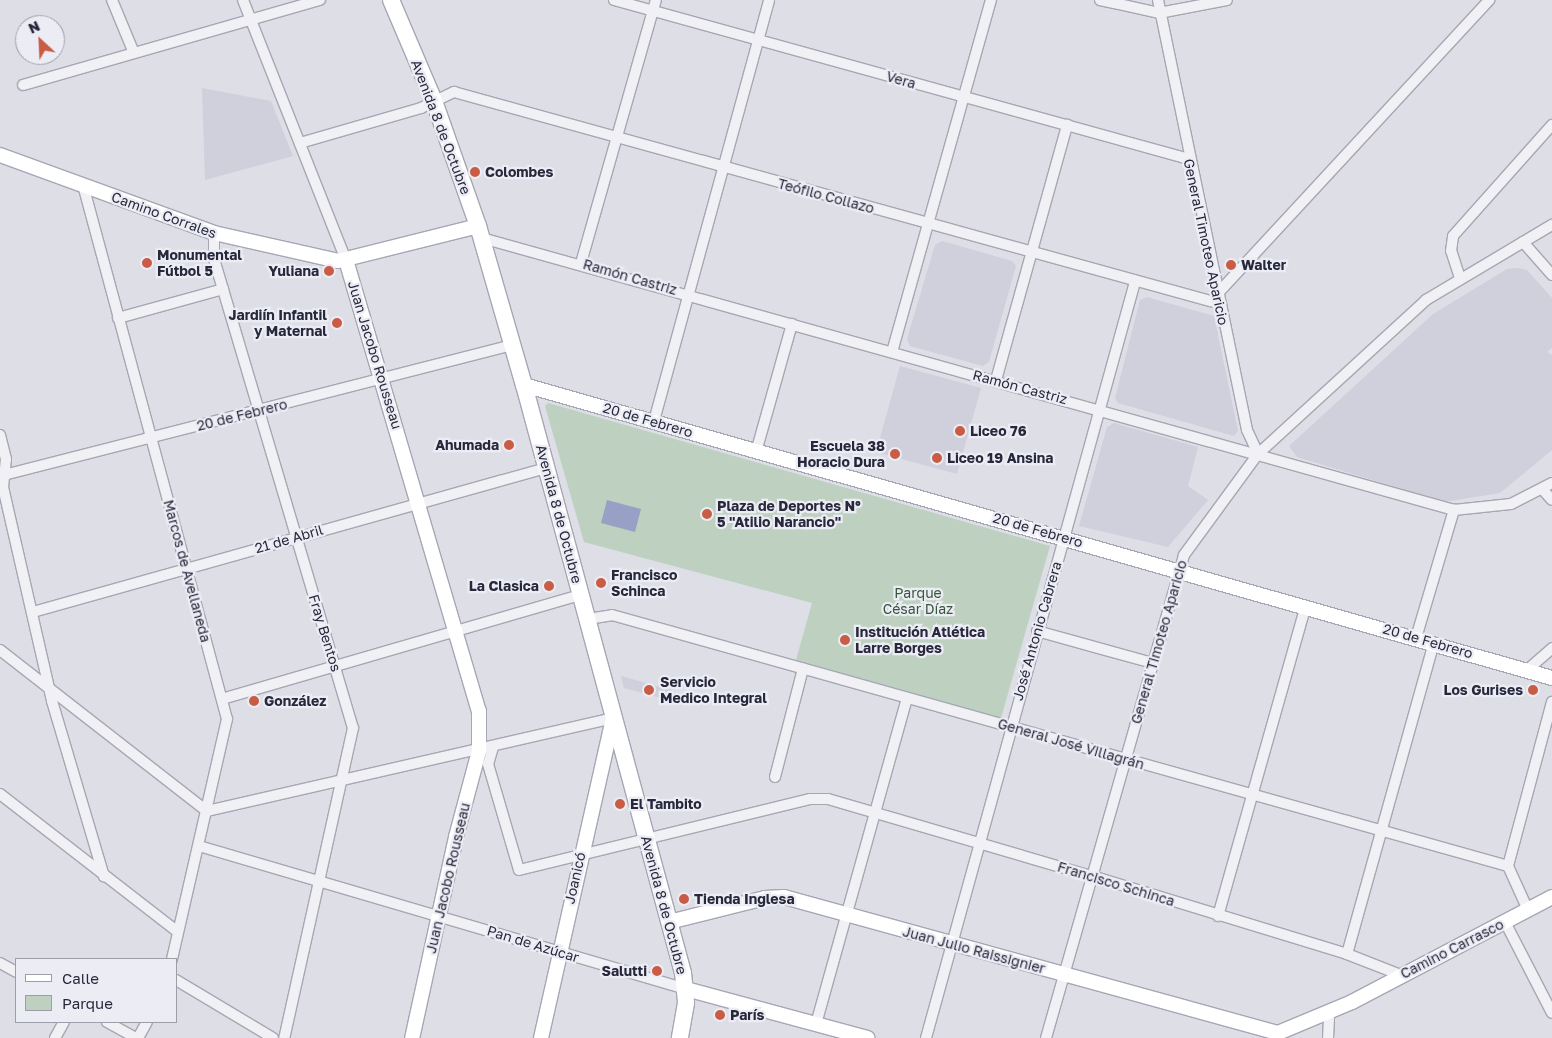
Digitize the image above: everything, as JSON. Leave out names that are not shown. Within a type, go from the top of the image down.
[{"type":"main road","name":"Avenida 8 de Octubre","points":[[391,0],[434,101],[480,232],[524,385],[648,841],[686,990],[680,1038]]},
{"type":"street","points":[[112,0],[134,53]]},
{"type":"street","name":"Juan Jacobo Rousseau","points":[[243,0],[346,260],[477,696],[480,719],[474,752],[473,773],[438,915],[412,1038]]},
{"type":"street","points":[[23,86],[320,0]]},
{"type":"street","name":"Vera","points":[[614,0],[1189,159]]},
{"type":"street","points":[[581,263],[656,0]]},
{"type":"street","points":[[654,421],[769,0]]},
{"type":"street","points":[[892,352],[926,224],[991,0]]},
{"type":"street","points":[[1100,0],[1159,13],[1227,0]]},
{"type":"street","name":"General Timoteo Aparicio","points":[[1046,1038],[1178,569],[1258,454],[1246,430],[1219,292],[1159,13],[1158,0]]},
{"type":"street","points":[[1219,292],[1488,0]]},
{"type":"street","name":"Teófilo Collazo","points":[[300,143],[422,108],[454,92],[616,139],[1221,304]]},
{"type":"street","points":[[996,380],[1067,125]]},
{"type":"street","points":[[1460,278],[1451,251],[1453,236],[1552,125]]},
{"type":"street","name":"Camino Corrales","points":[[0,155],[214,233],[346,260],[480,232]]},
{"type":"street","name":"Marcos de Avellaneda","points":[[83,185],[227,723],[172,958]]},
{"type":"street","points":[[1258,454],[1426,300],[1460,278],[1552,225]]},
{"type":"street","name":"Ramón Castriz","points":[[480,232],[792,324],[1099,408],[1454,510],[1511,504],[1543,490],[1552,483]]},
{"type":"street","name":"Fray Bentos","points":[[214,233],[213,251],[353,728],[284,1038]]},
{"type":"street","points":[[1523,242],[1552,275]]},
{"type":"street","name":"José Antonio Cabrera","points":[[926,1038],[1010,727],[1135,282]]},
{"type":"street","points":[[118,318],[224,290]]},
{"type":"street","points":[[756,452],[792,324]]},
{"type":"street","name":"20 de Febrero","points":[[1,476],[512,345]]},
{"type":"street","name":"20 de Febrero","points":[[524,385],[756,452],[1178,569],[1552,678]]},
{"type":"street","points":[[0,435],[6,459],[1,476],[59,732],[104,876]]},
{"type":"street","name":"21 de Abril","points":[[33,612],[546,468]]},
{"type":"street","points":[[1543,490],[1552,500]]},
{"type":"street","points":[[1416,638],[1454,510]]},
{"type":"street","points":[[222,699],[581,595]]},
{"type":"street","points":[[1218,916],[1306,606]]},
{"type":"street","name":"General José Villagrán","points":[[588,619],[612,615],[1508,866]]},
{"type":"street","points":[[1037,631],[1152,663]]},
{"type":"street","points":[[1347,954],[1379,830],[1434,643]]},
{"type":"street","points":[[1526,671],[1552,648]]},
{"type":"street","points":[[0,650],[207,810],[342,778],[493,748],[613,718]]},
{"type":"street","points":[[775,777],[803,669]]},
{"type":"street","points":[[816,1024],[907,698]]},
{"type":"street","points":[[1528,910],[1508,866],[1552,702]]},
{"type":"street","name":"Joanicó","points":[[541,1038],[558,952],[613,718]]},
{"type":"street","points":[[493,748],[487,760],[490,775],[519,870],[648,841]]},
{"type":"street","points":[[473,773],[482,771],[490,775]]},
{"type":"street","points":[[0,794],[178,932]]},
{"type":"street","name":"Francisco Schinca","points":[[648,841],[810,799],[828,799],[980,842],[1347,954],[1401,975]]},
{"type":"street","name":"Pan de Azúcar","points":[[199,846],[438,915],[686,990],[868,1038]]},
{"type":"street","name":"Juan Julio Raissignier","points":[[669,922],[765,898],[784,897],[1278,1033]]},
{"type":"street","name":"Camino Carrasco","points":[[1291,1038],[1329,1018],[1352,1002],[1401,975],[1552,897]]},
{"type":"street","points":[[1505,922],[1552,1013]]},
{"type":"street","points":[[0,963],[15,971]]},
{"type":"street","points":[[178,981],[273,1038]]},
{"type":"street","name":"Camino Carrasco","points":[[1278,1033],[1352,1002]]},
{"type":"street","points":[[1328,1038],[1329,1018]]},
{"type":"street","points":[[55,1038],[63,1023]]},
{"type":"street","points":[[109,1023],[137,1038],[146,1023]]},
{"type":"shaded area","points":[[202,88],[271,101],[293,156],[205,180]]},
{"type":"shaded area","points":[[942,241],[1012,261],[1016,266],[989,362],[983,366],[910,346],[907,339],[935,245]]},
{"type":"shaded area","points":[[1507,269],[1527,270],[1552,298],[1552,348],[1547,352],[1552,355],[1552,450],[1500,493],[1444,502],[1297,457],[1289,446],[1433,314]]},
{"type":"shaded area","points":[[1147,297],[1214,316],[1238,431],[1234,436],[1118,403],[1115,398],[1140,300]]},
{"type":"shaded area","points":[[900,366],[981,388],[957,474],[876,452]]},
{"type":"shaded area","points":[[1114,423],[1198,447],[1188,486],[1208,500],[1168,547],[1079,526],[1107,427]]},
{"type":"shaded area","name":"Servicio Medico Integral","points":[[621,676],[675,691],[672,701],[624,688]]},
{"type":"green space","name":"Parque César Díaz","points":[[548,403],[1050,546],[1001,718],[796,660],[812,603],[584,542],[545,406]]},
{"type":"water","points":[[607,500],[641,509],[635,532],[601,523]]},
{"type":"place","name":"Colombes","points":[[475,172]]},
{"type":"place","name":"Monumental Fútbol 5","points":[[147,263]]},
{"type":"place","name":"Walter","points":[[1231,265]]},
{"type":"place","name":"Yuliana","points":[[329,271]]},
{"type":"place","name":"Jardiín Infantil y Maternal","points":[[337,323]]},
{"type":"place","name":"Liceo 76","points":[[960,431]]},
{"type":"place","name":"Ahumada","points":[[509,445]]},
{"type":"place","name":"Escuela 38 Horacio Dura","points":[[895,454]]},
{"type":"place","name":"Liceo 19 Ansina","points":[[937,458]]},
{"type":"place","name":"Plaza de Deportes Nº 5 \"Atilio Narancio\"","points":[[707,514]]},
{"type":"place","name":"Francisco Schinca","points":[[601,583]]},
{"type":"place","name":"La Clasica","points":[[549,586]]},
{"type":"place","name":"Institución Atlética Larre Borges","points":[[845,640]]},
{"type":"place","name":"Servicio Medico Integral","points":[[649,690]]},
{"type":"place","name":"Los Gurises","points":[[1533,690]]},
{"type":"place","name":"González","points":[[254,701]]},
{"type":"place","name":"El Tambito","points":[[620,804]]},
{"type":"place","name":"Tienda Inglesa","points":[[684,899]]},
{"type":"place","name":"Salutti","points":[[657,971]]},
{"type":"place","name":"París","points":[[720,1015]]}]
